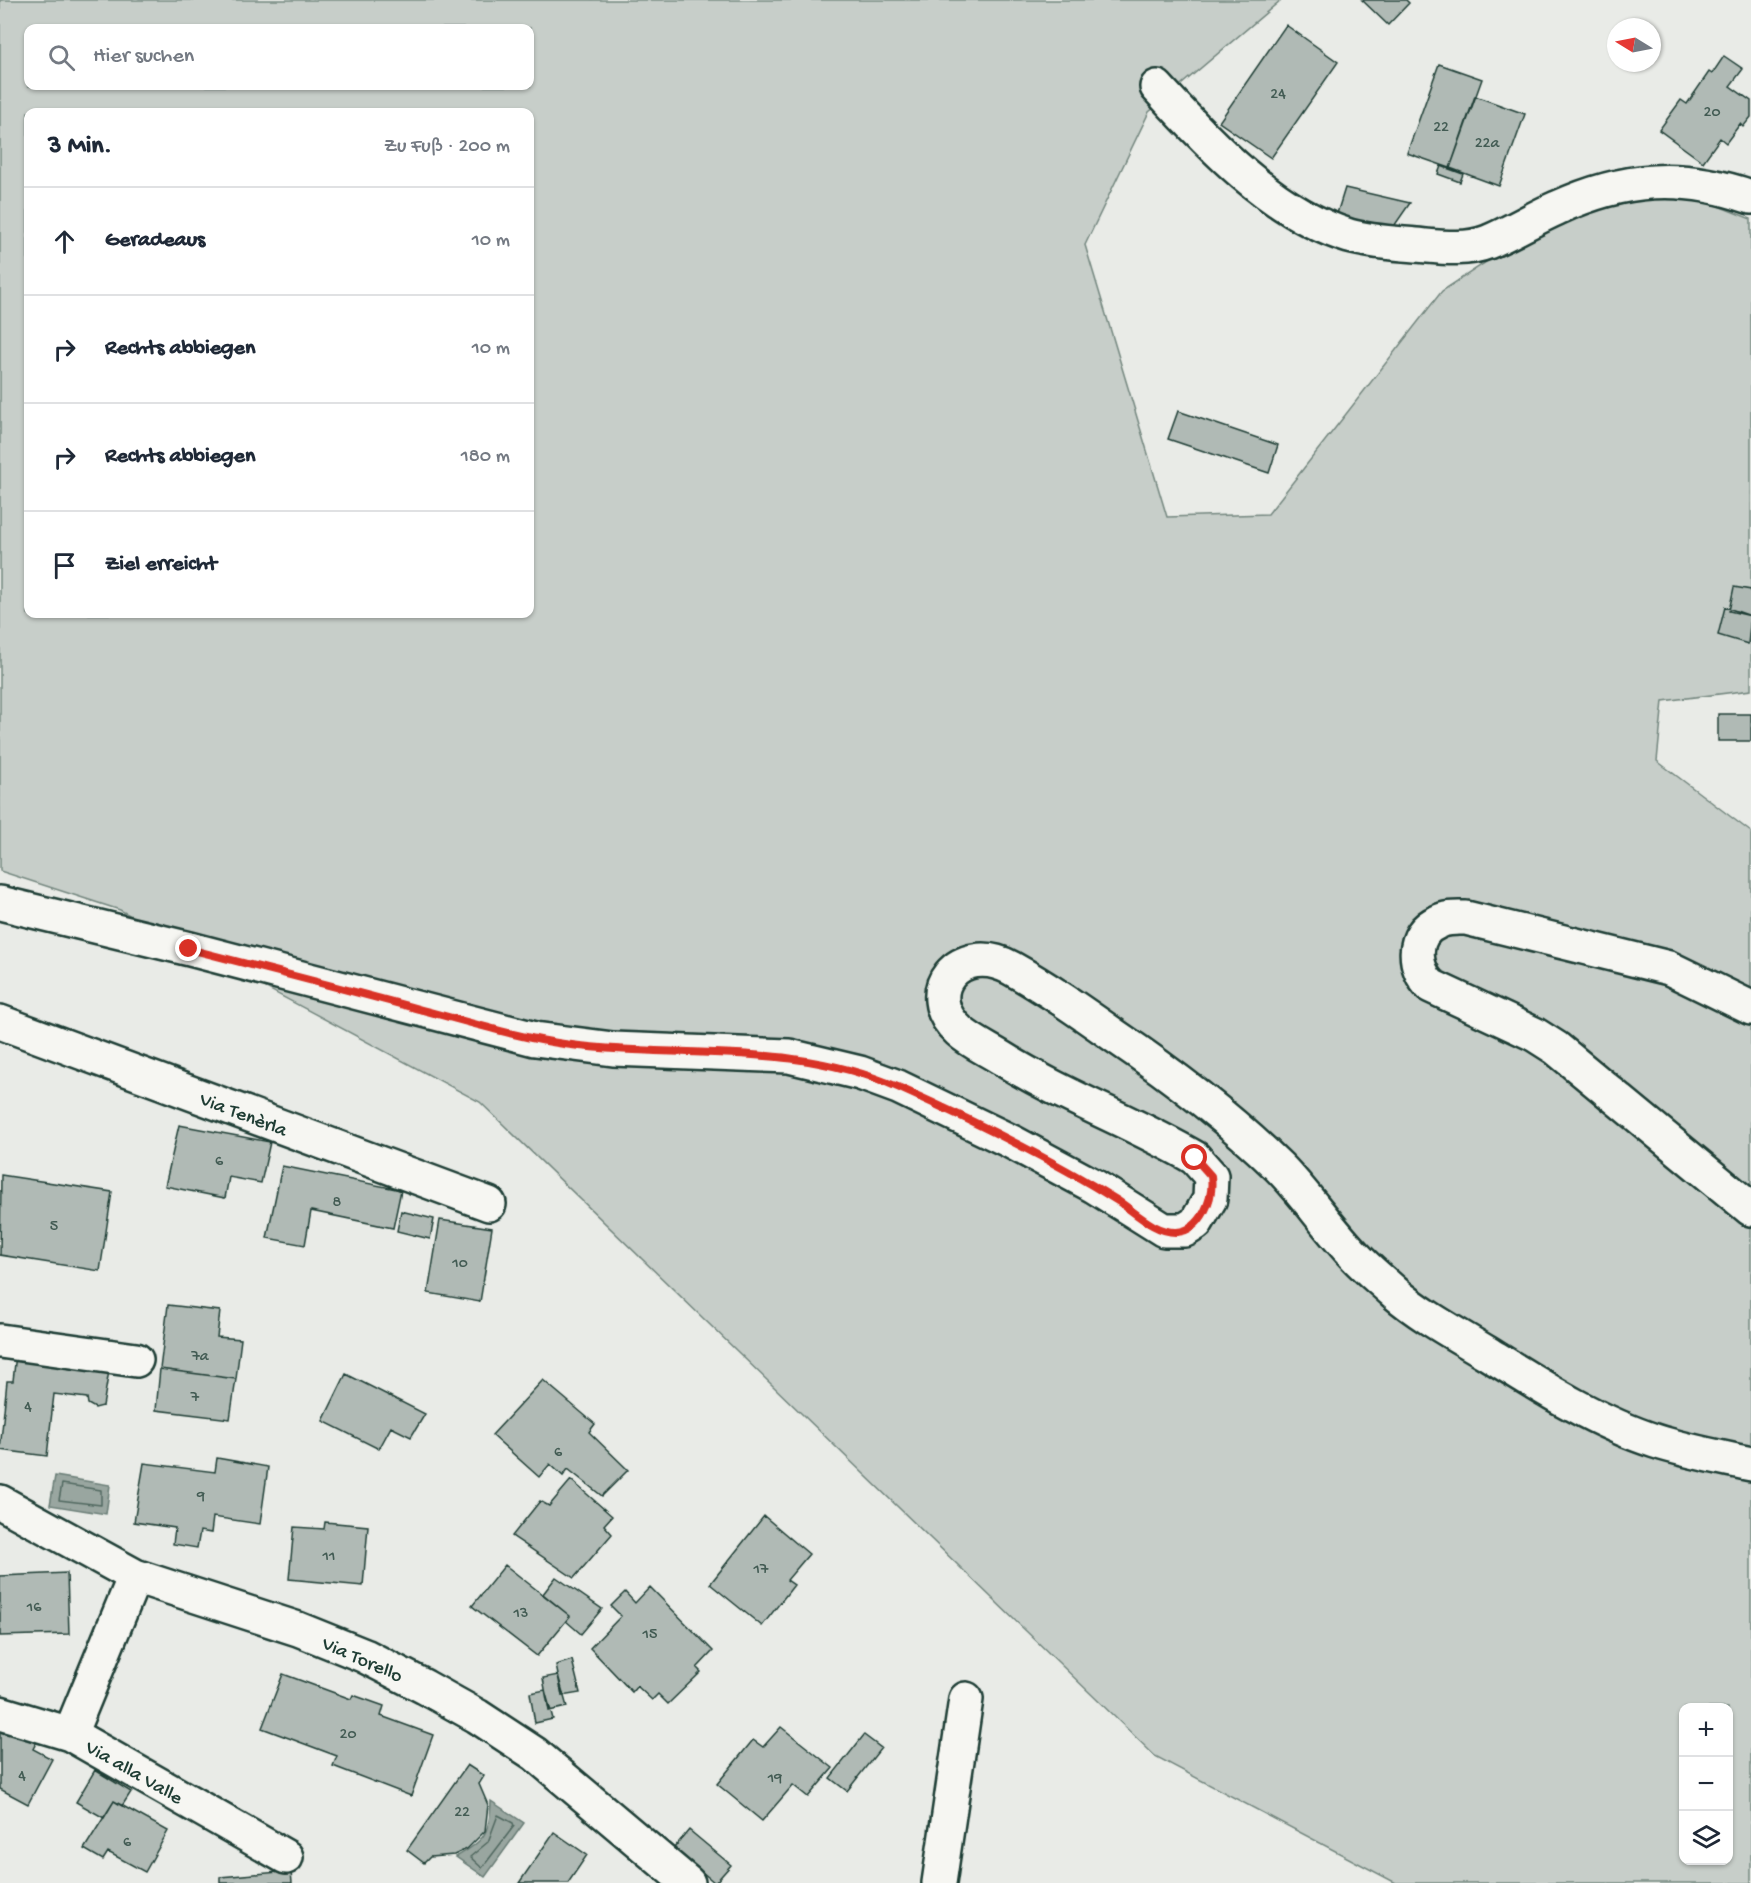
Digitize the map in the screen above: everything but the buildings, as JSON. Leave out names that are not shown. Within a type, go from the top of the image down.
[{"type":"street","points":[[1157,87],[1241,171],[1276,198],[1326,227],[1369,240],[1454,249],[1486,242],[1559,207],[1632,183],[1688,181],[1719,186],[1751,197]]},
{"type":"street","points":[[0,903],[189,949],[535,1039],[614,1049],[789,1056],[860,1073],[898,1087],[1012,1142],[1094,1186],[1164,1230],[1185,1230],[1196,1223],[1210,1199],[1213,1186],[1211,1176],[1195,1158],[1026,1074],[958,1030],[947,1015],[942,1002],[943,988],[950,974],[961,964],[977,958],[990,959],[1034,980],[1200,1095],[1240,1129],[1283,1171],[1356,1257],[1397,1294],[1434,1321],[1535,1382],[1614,1425],[1653,1440],[1751,1464]]},
{"type":"street","points":[[1751,1008],[1669,968],[1466,918],[1449,918],[1435,922],[1423,936],[1416,954],[1423,978],[1431,986],[1534,1034],[1556,1048],[1751,1209]]},
{"type":"street","name":"Via Tenèrla","points":[[0,1022],[489,1204]]},
{"type":"street","points":[[0,1341],[136,1360]]},
{"type":"street","name":"Via Torello","points":[[0,1502],[135,1576],[298,1629],[365,1656],[477,1716],[535,1754],[688,1883]]},
{"type":"street","name":"Via alla Valle","points":[[135,1576],[70,1734],[286,1857]]},
{"type":"street","points":[[939,1883],[966,1699]]},
{"type":"street","points":[[0,1713],[70,1734]]},
{"type":"shaded area","points":[[0,0],[1281,0],[1149,112],[1085,245],[1167,517],[1268,514],[1442,291],[1600,187],[1693,196],[1751,219],[1751,690],[1663,701],[1657,761],[1751,832],[1751,1883],[1396,1883],[1155,1756],[480,1102],[120,910],[0,871]]},
{"type":"water","points":[[55,1476],[110,1485],[106,1514],[50,1505]]},
{"type":"water","points":[[491,1801],[524,1823],[485,1877],[456,1857],[473,1846],[484,1835],[489,1821]]},
{"type":"route","points":[[189,949],[535,1039],[614,1049],[789,1056],[860,1073],[898,1087],[1012,1142],[1094,1186],[1164,1230],[1176,1232],[1185,1230],[1196,1223],[1204,1213],[1213,1186],[1211,1176],[1195,1158]]}]
